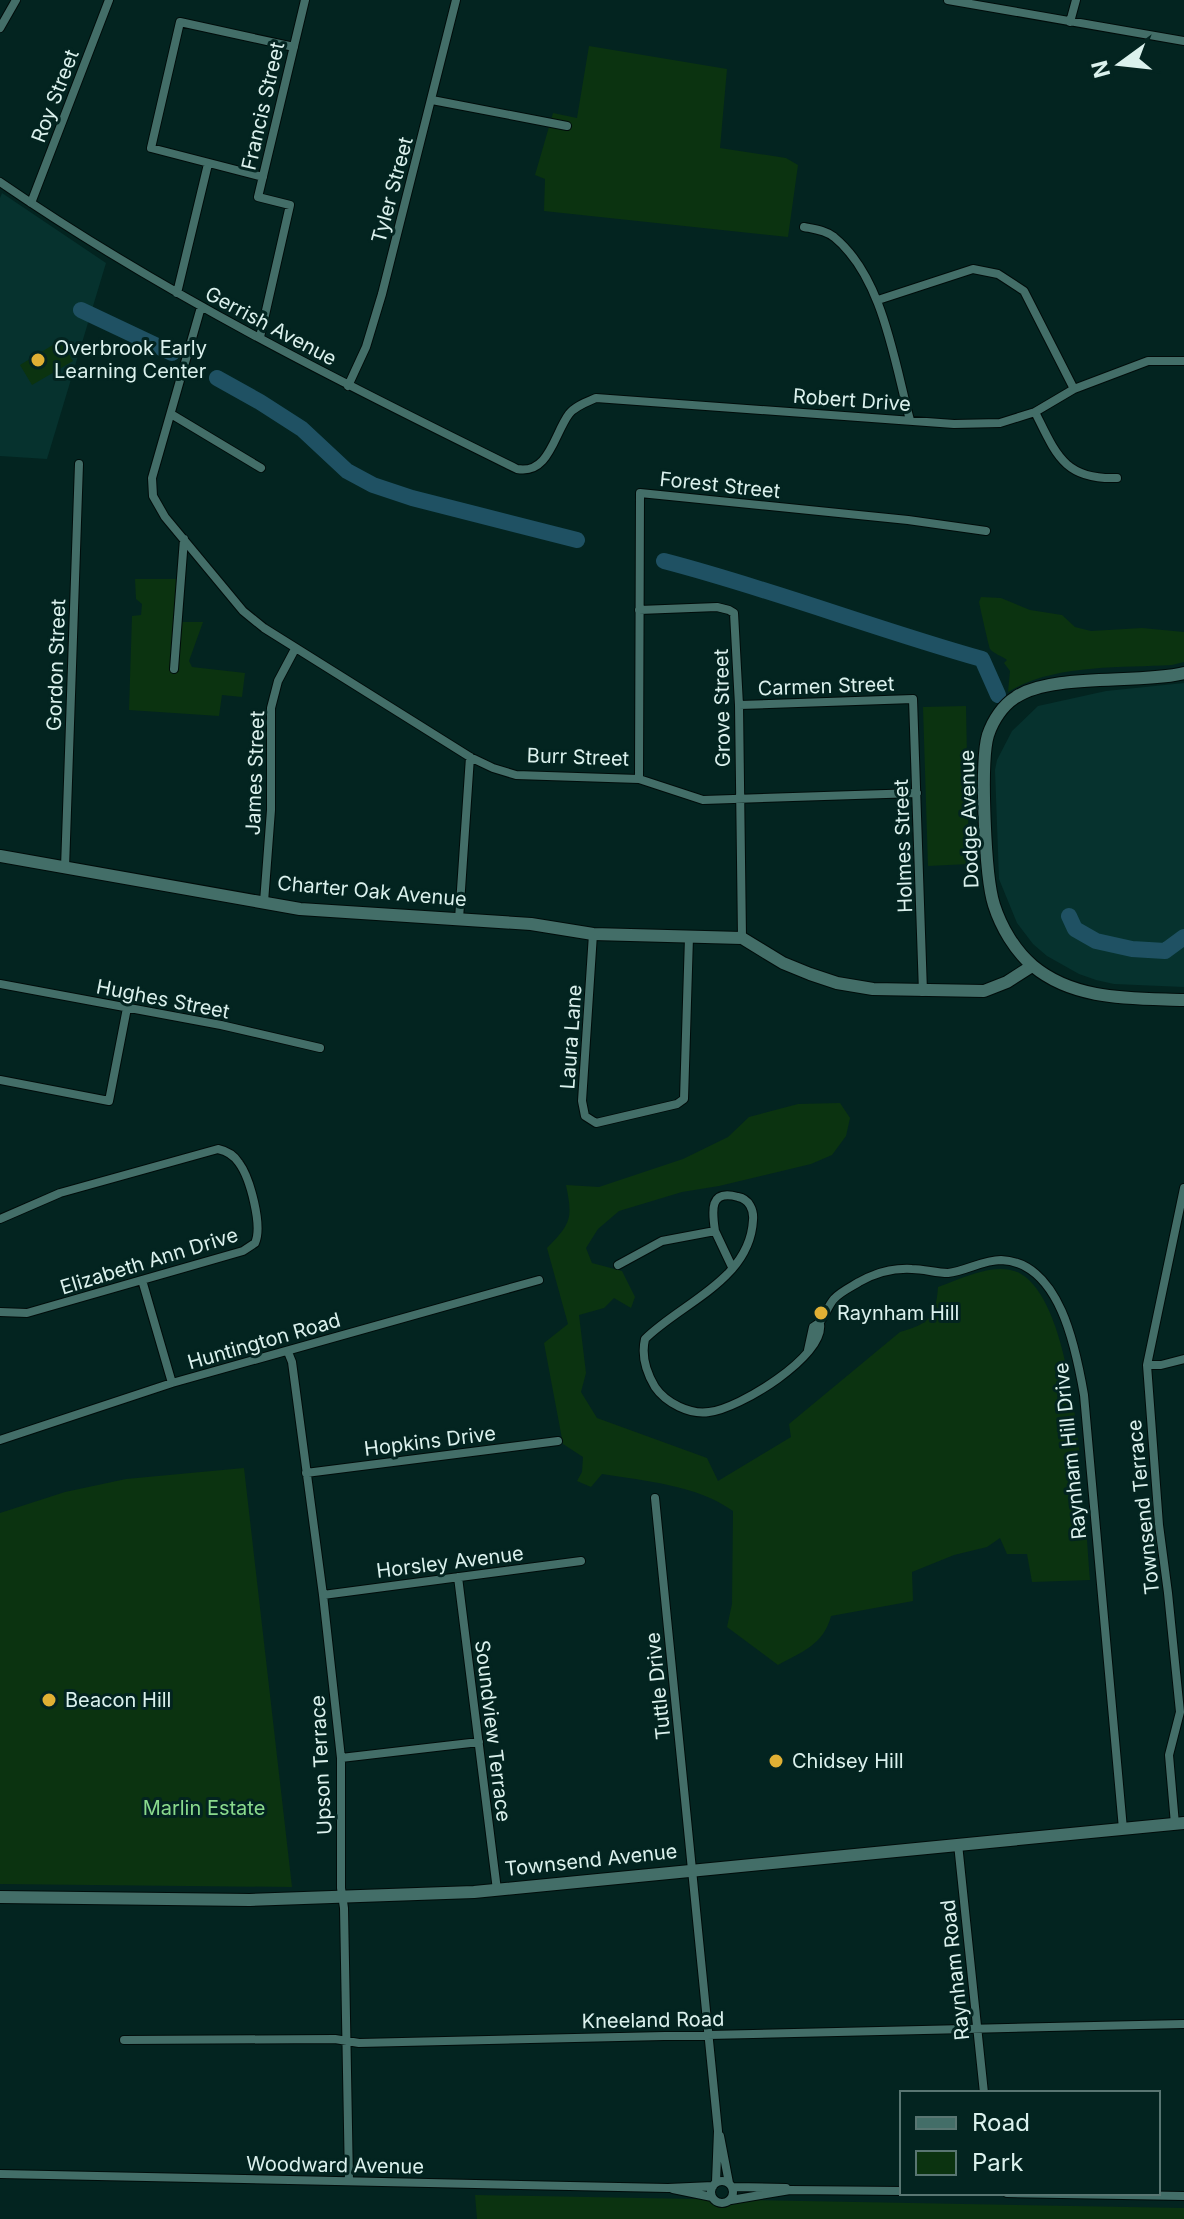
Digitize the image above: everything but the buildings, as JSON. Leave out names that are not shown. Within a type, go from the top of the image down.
[{"type":"main road","name":"Dodge Avenue","points":[[1032,966],[1001,924],[991,895],[987,862],[985,758],[987,737],[993,724],[1014,698],[1035,688],[1184,673]]},
{"type":"main road","name":"Charter Oak Avenue","points":[[0,856],[300,909],[531,924],[593,934],[742,938]]},
{"type":"main road","points":[[742,938],[783,963],[837,983],[873,989],[923,992],[990,990],[1032,966],[1065,985],[1093,994],[1184,1000]]},
{"type":"main road","name":"Townsend Avenue","points":[[0,1897],[206,1900],[343,1898],[497,1890],[1180,1823]]},
{"type":"street","points":[[0,28],[16,0]]},
{"type":"street","name":"Roy Street","points":[[31,203],[109,0]]},
{"type":"street","name":"Francis Street","points":[[260,337],[290,205],[258,197],[305,0]]},
{"type":"street","name":"Tyler Street","points":[[348,386],[366,347],[382,294],[456,0]]},
{"type":"street","points":[[948,0],[1184,41]]},
{"type":"street","points":[[1070,22],[1076,0]]},
{"type":"street","points":[[263,177],[151,148],[180,22],[294,47]]},
{"type":"street","points":[[432,100],[567,126]]},
{"type":"street","points":[[177,293],[208,164]]},
{"type":"street","name":"Gerrish Avenue","points":[[0,182],[177,293],[348,386],[517,469],[527,471],[540,466]]},
{"type":"street","points":[[804,227],[832,235],[850,254],[878,300],[910,420]]},
{"type":"street","points":[[878,300],[973,269],[998,274],[1024,291],[1074,389]]},
{"type":"street","name":"Burr Street","points":[[201,307],[152,478],[151,492],[165,517],[253,620],[295,649],[470,757],[493,768],[525,776],[639,779],[695,798],[917,793]]},
{"type":"street","name":"Robert Drive","points":[[540,466],[570,412],[596,398],[954,424],[1000,423],[1035,412],[1074,389],[1148,361],[1184,361]]},
{"type":"street","points":[[1035,412],[1059,458],[1075,472],[1095,479],[1117,478]]},
{"type":"street","points":[[171,414],[261,468]]},
{"type":"street","name":"Gordon Street","points":[[65,868],[79,464]]},
{"type":"street","name":"Forest Street","points":[[639,779],[640,493],[908,520],[986,531]]},
{"type":"street","points":[[174,669],[184,539]]},
{"type":"street","name":"Grove Street","points":[[639,610],[717,607],[729,610],[735,618],[739,798]]},
{"type":"street","name":"James Street","points":[[264,902],[271,810],[271,708],[278,681],[295,649]]},
{"type":"street","name":"Carmen Street","points":[[739,705],[913,699]]},
{"type":"street","name":"Holmes Street","points":[[913,699],[923,992]]},
{"type":"street","points":[[459,919],[470,757]]},
{"type":"street","points":[[739,798],[742,938]]},
{"type":"street","name":"Laura Lane","points":[[593,934],[582,1101],[585,1116],[596,1123],[677,1104],[684,1099],[689,937]]},
{"type":"street","name":"Hughes Street","points":[[0,984],[221,1025],[320,1048]]},
{"type":"street","points":[[0,1080],[109,1101],[127,1008]]},
{"type":"street","name":"Elizabeth Ann Drive","points":[[0,1219],[60,1193],[212,1149],[229,1153],[242,1166],[258,1219],[258,1237],[243,1251],[27,1313],[0,1312]]},
{"type":"street","name":"Townsend Terrace","points":[[1180,1823],[1169,1755],[1180,1712],[1156,1498],[1147,1365],[1184,1188]]},
{"type":"street","name":"Raynham Hill Drive","points":[[715,1231],[712,1211],[715,1200],[726,1195],[737,1196],[749,1204],[754,1217],[753,1226],[727,1278],[645,1339],[643,1349],[646,1368],[659,1392],[673,1403],[692,1411],[712,1412],[729,1407],[792,1369],[815,1345],[821,1333],[820,1324],[835,1297],[861,1281],[896,1269],[949,1273],[987,1262],[1014,1262],[1034,1271],[1043,1280],[1054,1297],[1077,1357],[1084,1395],[1123,1829]]},
{"type":"street","points":[[618,1265],[662,1241],[715,1231],[732,1267]]},
{"type":"street","points":[[142,1280],[172,1383]]},
{"type":"street","name":"Huntington Road","points":[[0,1440],[172,1383],[539,1280]]},
{"type":"street","name":"Upson Terrace","points":[[288,1352],[292,1362],[323,1595],[341,1758],[349,2181]]},
{"type":"street","points":[[1147,1365],[1184,1359]]},
{"type":"street","name":"Hopkins Drive","points":[[306,1473],[558,1441]]},
{"type":"street","name":"Tuttle Drive","points":[[655,1498],[718,2131]]},
{"type":"street","name":"Horsley Avenue","points":[[323,1595],[581,1561]]},
{"type":"street","name":"Soundview Terrace","points":[[458,1577],[497,1890]]},
{"type":"street","points":[[341,1758],[479,1742]]},
{"type":"street","name":"Raynham Road","points":[[958,1844],[984,2091]]},
{"type":"street","name":"Kneeland Road","points":[[124,2040],[335,2039],[346,2042],[1184,2024]]},
{"type":"street","points":[[718,2131],[712,2197],[719,2203],[790,2190],[900,2191]]},
{"type":"street","points":[[718,2131],[734,2194],[731,2200]]},
{"type":"street","name":"Woodward Avenue","points":[[0,2174],[668,2188],[714,2184]]},
{"type":"street","points":[[714,2184],[723,2180],[731,2185],[783,2186],[790,2190]]},
{"type":"street","name":"Woodward Avenue","points":[[668,2188],[712,2197]]},
{"type":"street","points":[[1125,2195],[1184,2196]]},
{"type":"shaded area","name":"Overbrook Early Learning Center","points":[[2,193],[106,263],[47,459],[0,456]]},
{"type":"shaded area","points":[[1184,683],[1184,987],[1114,984],[1096,980],[1047,956],[1017,923],[999,879],[997,760],[1012,731],[1038,706],[1106,691]]},
{"type":"green space","points":[[589,46],[727,69],[720,148],[786,158],[798,165],[788,237],[544,211],[545,179],[535,175],[553,113],[577,118]]},
{"type":"green space","points":[[61,340],[73,361],[32,385],[20,365]]},
{"type":"green space","points":[[135,579],[176,579],[176,622],[203,622],[189,661],[192,667],[245,673],[242,697],[222,695],[219,716],[129,710],[132,616],[141,615],[142,604],[136,599]]},
{"type":"green space","points":[[981,597],[1001,598],[1030,610],[1062,615],[1075,627],[1091,631],[1142,628],[1184,632],[1184,662],[1066,672],[1045,676],[1008,692],[1010,671],[1004,663],[1007,660],[990,649],[979,602]]},
{"type":"green space","points":[[966,706],[969,864],[928,866],[923,707]]},
{"type":"green space","points":[[840,1103],[850,1118],[846,1136],[832,1155],[811,1164],[682,1192],[619,1211],[598,1229],[586,1248],[592,1263],[622,1271],[635,1297],[631,1308],[614,1298],[604,1308],[579,1315],[586,1373],[581,1392],[597,1418],[707,1458],[718,1481],[791,1437],[789,1424],[900,1332],[929,1318],[935,1306],[938,1287],[979,1272],[1011,1270],[1021,1274],[1040,1294],[1055,1327],[1067,1368],[1081,1463],[1090,1580],[1032,1582],[1027,1554],[1007,1554],[1000,1538],[987,1547],[954,1555],[912,1572],[913,1601],[831,1616],[828,1626],[817,1640],[778,1665],[727,1627],[732,1604],[733,1511],[703,1495],[653,1482],[602,1474],[591,1487],[577,1481],[582,1472],[583,1457],[563,1444],[544,1343],[568,1324],[547,1248],[568,1220],[566,1185],[599,1187],[683,1159],[728,1137],[749,1117],[798,1104]]},
{"type":"green space","name":"Marlin Estate","points":[[244,1468],[292,1887],[0,1884],[0,1513],[65,1492],[126,1479]]},
{"type":"green space","points":[[475,2195],[1184,2208],[1184,2219],[477,2219]]},
{"type":"waterway","points":[[81,310],[172,353]]},
{"type":"waterway","points":[[217,378],[302,429],[347,471],[373,485],[577,540]]},
{"type":"waterway","points":[[664,561],[982,659],[998,695]]},
{"type":"waterway","points":[[1069,916],[1075,929],[1096,941],[1132,949],[1165,951],[1184,937]]},
{"type":"place","name":"Overbrook Early Learning Center","points":[[38,360]]},
{"type":"place","name":"Raynham Hill","points":[[821,1313]]},
{"type":"place","name":"Beacon Hill","points":[[49,1700]]},
{"type":"place","name":"Chidsey Hill","points":[[776,1761]]}]
